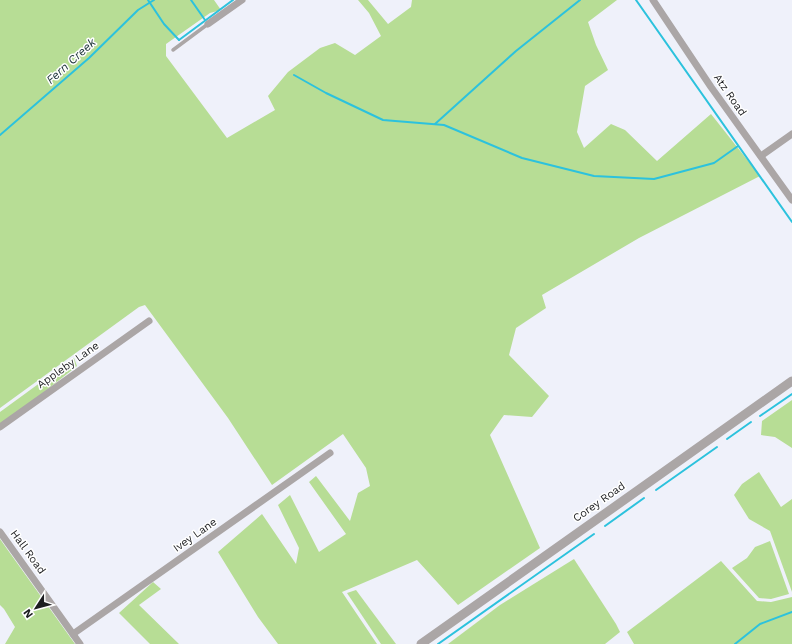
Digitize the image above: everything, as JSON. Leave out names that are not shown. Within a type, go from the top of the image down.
[{"type":"street","points":[[208,24],[242,0]]},
{"type":"street","name":"Atz Road","points":[[653,0],[711,87],[792,200]]},
{"type":"street","points":[[761,156],[792,134]]},
{"type":"street","name":"Appleby Lane","points":[[0,427],[149,321]]},
{"type":"street","name":"Corey Road","points":[[421,644],[792,381]]},
{"type":"street","name":"Ivey Lane","points":[[73,634],[330,453]]},
{"type":"street","name":"Hall Road","points":[[0,532],[80,644]]},
{"type":"lane","points":[[173,50],[208,24]]},
{"type":"green space","points":[[0,0],[214,0],[221,10],[210,13],[166,44],[166,56],[227,138],[275,110],[268,96],[288,72],[320,48],[335,43],[355,55],[381,36],[369,13],[358,0],[368,0],[388,24],[411,7],[412,0],[617,0],[588,22],[596,45],[608,70],[585,86],[577,132],[584,148],[611,124],[625,130],[657,161],[711,114],[760,176],[639,238],[542,295],[546,308],[516,328],[509,355],[549,396],[532,417],[504,415],[490,435],[540,548],[458,605],[417,560],[342,592],[377,644],[278,644],[258,617],[218,552],[262,514],[296,564],[299,548],[278,505],[290,495],[319,552],[346,534],[309,482],[316,476],[350,521],[358,493],[370,486],[366,468],[343,434],[272,485],[228,418],[145,305],[139,307],[0,408]]},
{"type":"green space","points":[[74,358],[77,366],[0,427],[0,412]]},
{"type":"green space","points":[[792,400],[792,448],[775,437],[761,435],[762,421]]},
{"type":"green space","points":[[759,472],[781,507],[792,499],[792,592],[770,531],[749,519],[734,495],[742,484]]},
{"type":"green space","points":[[0,539],[75,644],[5,644],[15,627],[0,605]]},
{"type":"green space","points":[[770,541],[789,594],[771,599],[759,598],[732,568],[747,558],[755,547]]},
{"type":"green space","points":[[574,559],[620,632],[605,644],[448,644],[500,605]]},
{"type":"green space","points":[[721,561],[757,601],[771,602],[792,597],[792,644],[634,644],[627,632]]},
{"type":"green space","points":[[153,582],[161,589],[139,605],[179,644],[150,644],[119,613]]},
{"type":"green space","points":[[356,590],[396,644],[381,644],[347,593]]},
{"type":"waterway","points":[[148,0],[164,24],[179,40]]},
{"type":"waterway","name":"Fern Creek","points":[[0,135],[89,58],[138,10],[154,0]]},
{"type":"waterway","name":"Fern Creek","points":[[191,0],[205,20]]},
{"type":"waterway","name":"Fern Creek","points":[[179,40],[233,0]]},
{"type":"waterway","points":[[435,124],[516,51],[580,0]]},
{"type":"waterway","points":[[636,0],[792,222]]},
{"type":"waterway","points":[[294,75],[326,93],[383,120],[444,125],[522,158],[594,176],[654,179],[714,163],[738,146]]},
{"type":"waterway","points":[[760,416],[792,394]]},
{"type":"waterway","points":[[727,439],[751,422]]},
{"type":"waterway","points":[[656,490],[717,447]]},
{"type":"waterway","points":[[605,526],[644,498]]},
{"type":"waterway","points":[[438,644],[594,534]]},
{"type":"waterway","points":[[735,644],[760,624],[792,612]]}]
